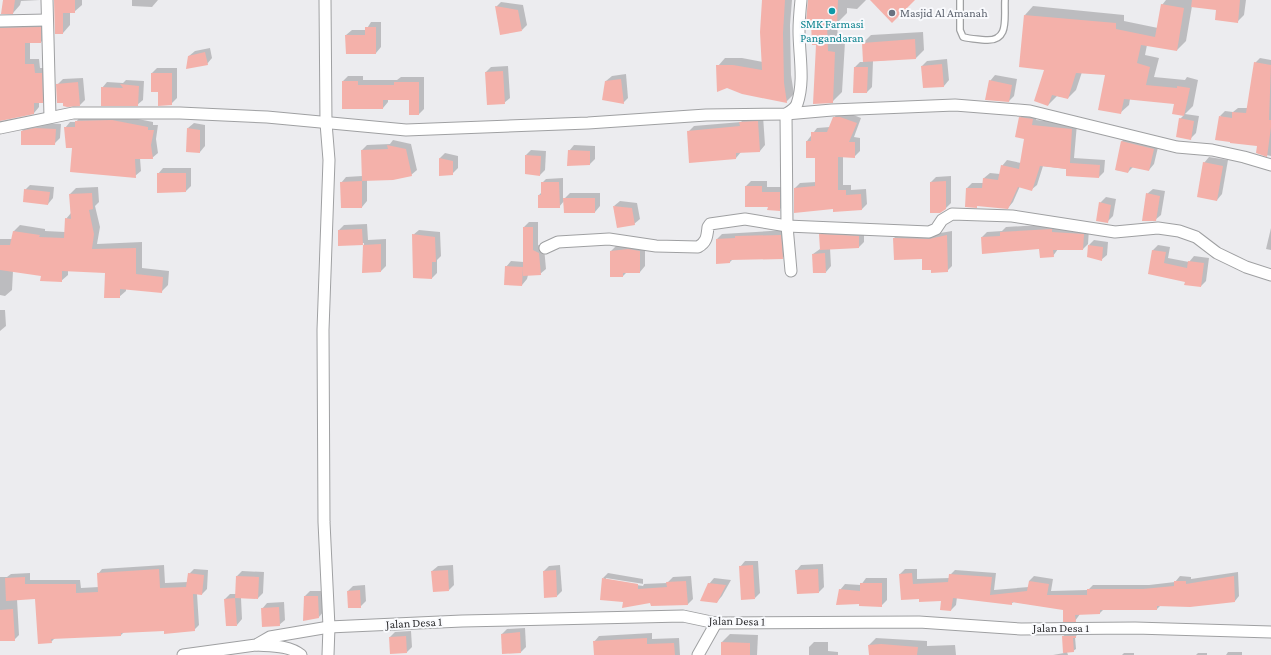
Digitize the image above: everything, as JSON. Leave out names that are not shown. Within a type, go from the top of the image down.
[{"type":"street","points":[[47,0],[50,117]]},
{"type":"street","points":[[325,0],[326,123],[329,160],[323,330],[324,522],[330,627],[328,655]]},
{"type":"street","points":[[786,114],[797,105],[800,90],[799,30],[801,0]]},
{"type":"street","points":[[0,21],[47,20]]},
{"type":"street","points":[[0,128],[73,113],[180,112],[267,117],[406,130],[442,130],[588,123],[706,114],[786,114],[832,110],[955,105],[1030,111],[1177,147],[1212,150],[1271,165]]},
{"type":"street","points":[[786,114],[787,226],[791,271]]},
{"type":"street","points":[[545,248],[558,242],[609,239],[656,246],[698,247],[704,244],[708,227],[716,223],[745,219],[787,226],[929,232],[936,229],[942,220],[952,214],[968,214],[1012,216],[1115,232],[1158,228],[1179,230],[1196,237],[1217,253],[1246,267],[1271,275]]},
{"type":"street","name":"Jalan Desa 1","points":[[183,655],[256,645],[270,638],[330,627],[462,621],[683,616],[716,623],[920,622],[1021,629],[1135,628],[1271,632]]},
{"type":"street","points":[[698,655],[716,623]]},
{"type":"street","points":[[256,645],[286,648],[293,650],[300,655]]},
{"type":"lane","points":[[960,0],[960,30],[963,37],[969,39],[994,41],[1000,38],[1004,32],[1004,0]]},
{"type":"building","points":[[3,0],[15,0],[13,14],[1,14]]},
{"type":"building","points":[[54,0],[75,0],[75,13],[63,13],[63,34],[55,34]]},
{"type":"building","points":[[762,0],[785,0],[783,33],[784,83],[787,103],[742,94],[727,88],[717,92],[716,65],[733,65],[762,70],[760,32]]},
{"type":"building","points":[[808,0],[838,0],[837,24],[827,24],[828,51],[835,52],[833,103],[813,104],[816,45],[812,45],[811,23],[806,23]]},
{"type":"building","name":"Masjid Al Amanah","points":[[870,0],[915,0],[892,23]]},
{"type":"building","points":[[1192,0],[1240,0],[1238,23],[1215,20],[1216,10],[1191,7]]},
{"type":"building","points":[[1161,4],[1184,8],[1177,51],[1141,45],[1137,63],[1150,67],[1146,85],[1190,88],[1184,116],[1172,114],[1174,104],[1124,99],[1121,114],[1098,110],[1105,75],[1076,73],[1068,99],[1052,95],[1048,106],[1034,101],[1044,70],[1019,67],[1024,15],[1116,23],[1116,29],[1155,37]]},
{"type":"building","points":[[495,6],[518,10],[522,31],[500,35]]},
{"type":"building","points":[[41,27],[41,43],[25,43],[25,64],[34,64],[35,73],[42,73],[43,103],[34,103],[34,114],[0,121],[0,28]]},
{"type":"building","points":[[365,27],[376,27],[376,54],[346,54],[345,35],[365,35]]},
{"type":"building","points":[[915,39],[916,59],[863,62],[862,43]]},
{"type":"building","points":[[205,52],[208,65],[186,69],[188,56]]},
{"type":"building","points":[[1254,62],[1271,65],[1269,120],[1271,120],[1271,127],[1267,157],[1256,153],[1257,146],[1215,140],[1219,116],[1232,118],[1232,112],[1246,113]]},
{"type":"building","points":[[942,64],[944,87],[923,88],[921,66]]},
{"type":"building","points":[[854,67],[868,67],[867,93],[853,93]]},
{"type":"building","points":[[503,71],[505,104],[487,105],[485,72]]},
{"type":"building","points":[[151,73],[172,73],[172,105],[158,106],[158,92],[151,92]]},
{"type":"building","points":[[621,79],[624,104],[602,100],[605,81]]},
{"type":"building","points":[[989,80],[1012,85],[1009,102],[985,100]]},
{"type":"building","points":[[342,81],[358,81],[358,85],[394,85],[394,82],[419,82],[419,115],[409,115],[409,100],[383,100],[383,109],[342,109]]},
{"type":"building","points":[[78,82],[80,106],[67,107],[63,106],[63,103],[57,103],[56,84]]},
{"type":"building","points":[[120,84],[139,86],[138,106],[101,106],[101,87],[123,88]]},
{"type":"building","points":[[833,117],[840,117],[857,123],[849,142],[855,142],[855,158],[838,157],[838,190],[846,190],[846,195],[861,194],[862,210],[833,212],[833,209],[794,213],[794,188],[815,186],[815,158],[806,158],[806,141],[811,141],[811,132],[827,132]]},
{"type":"building","points":[[1019,117],[1033,119],[1032,125],[1072,129],[1070,163],[1100,165],[1099,178],[1066,176],[1066,169],[1040,166],[1032,191],[1018,187],[1008,209],[977,206],[977,208],[965,207],[966,188],[982,188],[983,178],[998,180],[1001,165],[1019,169],[1024,139],[1015,137]]},
{"type":"building","points":[[1179,118],[1194,121],[1191,140],[1176,137]]},
{"type":"building","points":[[112,120],[148,127],[148,130],[154,130],[151,145],[153,159],[135,159],[136,178],[70,172],[72,148],[66,148],[64,127],[75,127],[75,121]]},
{"type":"building","points":[[758,121],[760,152],[736,153],[736,159],[689,163],[687,131],[740,126],[739,122]]},
{"type":"building","points":[[35,128],[56,129],[55,145],[21,145],[21,131]]},
{"type":"building","points":[[187,128],[200,130],[200,153],[186,152]]},
{"type":"building","points":[[1121,141],[1154,149],[1149,171],[1130,167],[1128,173],[1115,170]]},
{"type":"building","points":[[387,145],[406,149],[412,176],[393,180],[362,181],[361,150],[388,149]]},
{"type":"building","points":[[568,150],[590,151],[590,165],[567,166]]},
{"type":"building","points":[[525,155],[541,156],[540,176],[525,174]]},
{"type":"building","points":[[439,158],[453,161],[453,175],[439,176]]},
{"type":"building","points":[[1203,162],[1223,166],[1217,201],[1197,197]]},
{"type":"building","points":[[157,173],[186,173],[186,192],[157,193]]},
{"type":"building","points":[[362,181],[362,208],[341,208],[340,182]]},
{"type":"building","points":[[946,181],[946,209],[940,213],[930,213],[930,182]]},
{"type":"building","points":[[541,182],[559,182],[560,208],[538,208],[538,195],[541,195]]},
{"type":"building","points":[[745,186],[762,186],[762,192],[780,192],[780,211],[767,210],[768,207],[745,207]]},
{"type":"building","points":[[24,189],[50,192],[48,205],[23,202]]},
{"type":"building","points":[[92,193],[93,209],[89,210],[94,234],[92,249],[136,248],[136,274],[163,277],[162,293],[120,289],[120,298],[104,298],[105,273],[62,271],[62,282],[40,281],[41,276],[0,270],[0,245],[10,245],[13,231],[40,235],[39,237],[64,238],[65,218],[71,219],[69,194]]},
{"type":"building","points":[[1146,193],[1160,196],[1156,221],[1142,221]]},
{"type":"building","points":[[563,198],[595,198],[595,213],[564,213]]},
{"type":"building","points":[[1099,202],[1111,205],[1108,223],[1096,221]]},
{"type":"building","points":[[613,206],[632,208],[635,225],[617,228]]},
{"type":"building","points":[[523,227],[533,227],[533,250],[539,253],[541,275],[523,276]]},
{"type":"building","points":[[362,229],[363,245],[338,246],[338,230]]},
{"type":"building","points":[[1052,229],[1052,232],[1084,234],[1083,250],[1053,250],[1054,257],[1040,258],[1039,249],[982,254],[981,237],[1000,236],[1000,232]]},
{"type":"building","points":[[412,234],[435,237],[436,262],[432,262],[432,279],[413,278]]},
{"type":"building","points":[[819,234],[859,236],[859,248],[820,250]]},
{"type":"building","points":[[781,235],[783,259],[730,260],[730,263],[716,264],[716,239],[735,238],[735,236]]},
{"type":"building","points":[[947,235],[948,272],[931,273],[931,270],[922,270],[922,259],[894,260],[893,238],[929,239]]},
{"type":"building","points":[[381,244],[381,272],[362,273],[363,245]]},
{"type":"building","points":[[1088,245],[1103,247],[1102,261],[1087,257]]},
{"type":"building","points":[[628,249],[640,251],[640,273],[623,273],[623,277],[610,277],[610,251]]},
{"type":"building","points":[[1152,250],[1166,252],[1164,263],[1187,268],[1188,261],[1204,263],[1201,287],[1184,285],[1185,282],[1148,274]]},
{"type":"building","points":[[825,253],[826,273],[813,273],[812,254]]},
{"type":"building","points":[[505,266],[523,267],[522,286],[504,285]]},
{"type":"building","points":[[753,565],[755,599],[741,600],[739,566]]},
{"type":"building","points":[[159,569],[160,588],[186,587],[188,573],[204,575],[202,595],[193,594],[195,631],[164,634],[164,631],[121,633],[121,636],[51,639],[52,643],[38,644],[35,599],[6,601],[5,578],[25,577],[25,584],[76,584],[76,593],[98,592],[97,573]]},
{"type":"building","points":[[818,569],[819,593],[797,594],[795,570]]},
{"type":"building","points":[[448,570],[449,591],[433,592],[431,571]]},
{"type":"building","points":[[556,570],[557,597],[544,598],[543,571]]},
{"type":"building","points":[[912,573],[913,584],[948,582],[949,574],[992,577],[990,595],[1027,591],[1029,581],[1049,584],[1047,595],[1087,595],[1087,589],[1143,589],[1174,586],[1174,581],[1186,581],[1186,584],[1234,576],[1235,602],[1190,607],[1157,606],[1157,610],[1100,610],[1100,614],[1075,615],[1076,622],[1063,622],[1063,610],[1012,602],[1012,605],[953,598],[951,611],[940,610],[941,601],[919,602],[919,599],[901,600],[899,574]]},
{"type":"building","points":[[236,576],[259,577],[258,599],[235,598]]},
{"type":"building","points":[[602,578],[638,584],[638,589],[667,587],[666,582],[686,581],[688,605],[651,606],[650,603],[622,608],[623,602],[600,600]]},
{"type":"building","points":[[708,583],[726,585],[717,603],[700,601]]},
{"type":"building","points":[[860,583],[882,583],[882,607],[859,606],[859,604],[836,605],[839,589],[860,591]]},
{"type":"building","points":[[360,590],[361,608],[348,608],[347,591]]},
{"type":"building","points":[[304,596],[318,596],[319,618],[303,621]]},
{"type":"building","points":[[235,598],[237,626],[226,626],[224,599]]},
{"type":"building","points":[[279,607],[280,626],[262,627],[261,608]]},
{"type":"building","points":[[13,609],[15,641],[0,641],[0,610]]},
{"type":"building","points":[[520,632],[521,653],[502,654],[501,634]]},
{"type":"building","points":[[406,636],[407,653],[390,654],[389,637]]},
{"type":"building","points":[[1062,636],[1076,636],[1076,638],[1073,638],[1074,652],[1063,653]]},
{"type":"building","points":[[647,638],[647,644],[674,643],[675,655],[594,655],[593,641]]},
{"type":"building","points":[[721,642],[750,643],[750,655],[721,655]]},
{"type":"building","points":[[881,644],[918,647],[917,655],[869,655],[868,645]]},
{"type":"place","name":"SMK Farmasi Pangandaran","points":[[832,11]]},
{"type":"place","name":"Masjid Al Amanah","points":[[892,13]]}]
